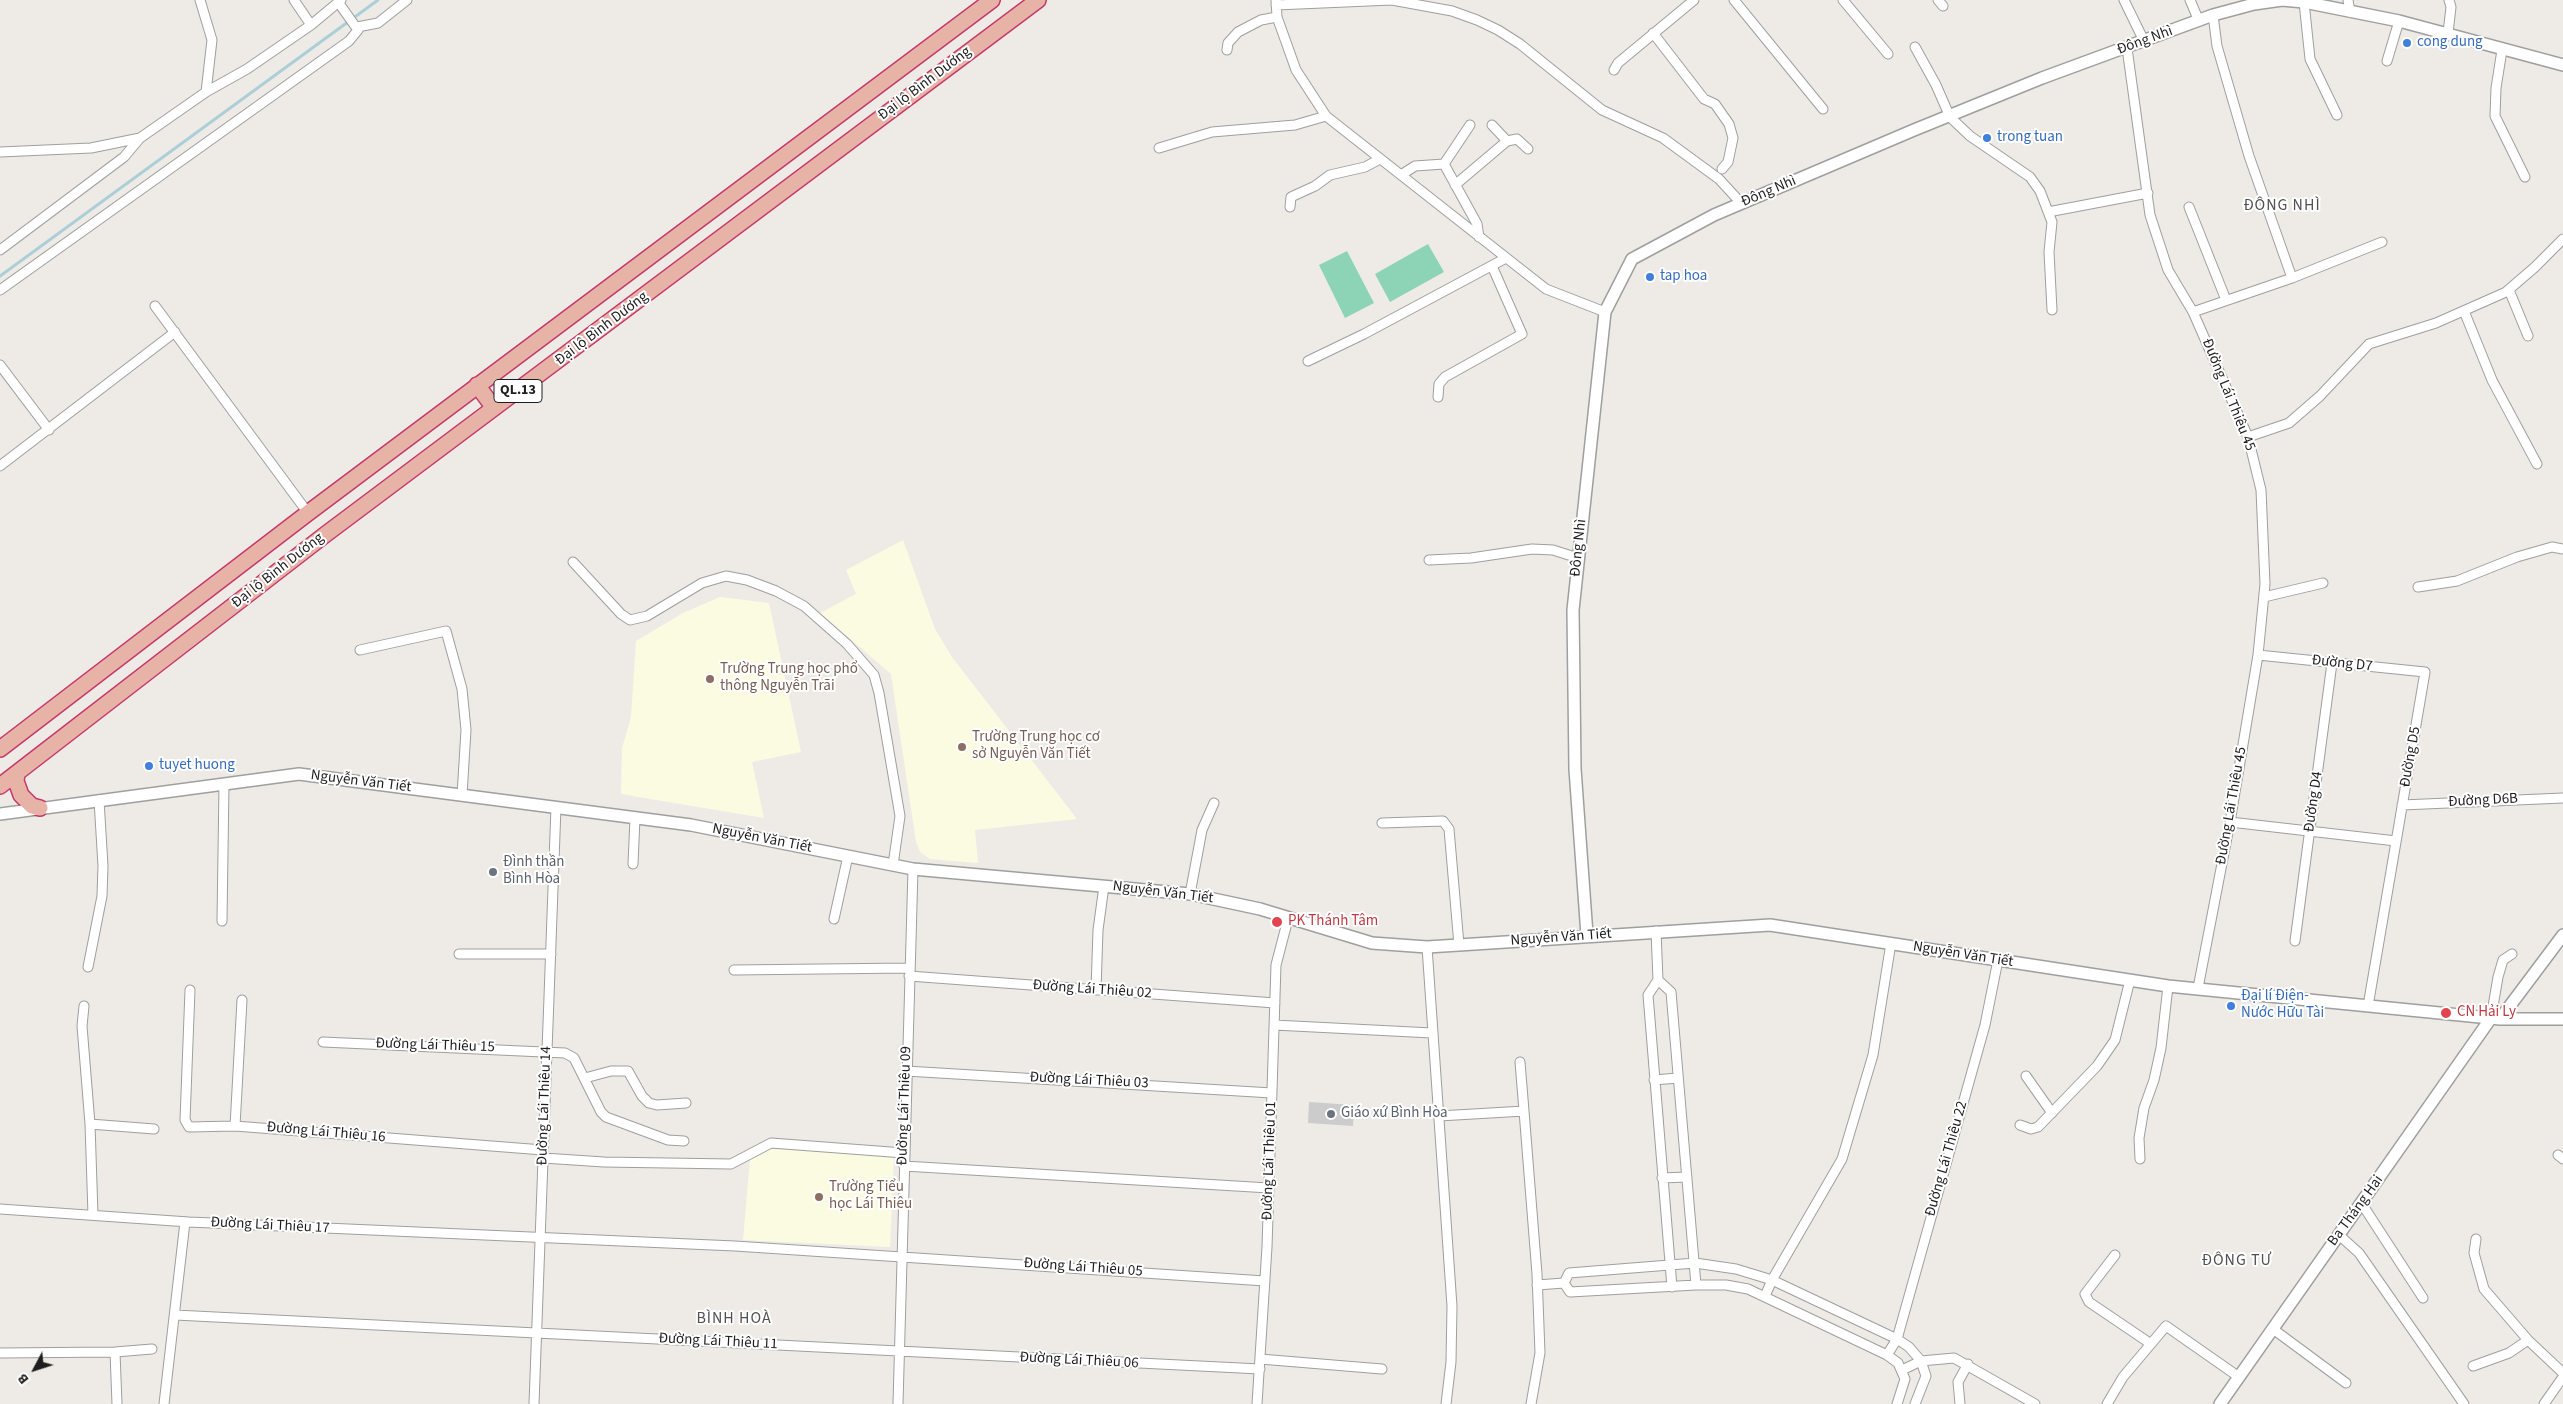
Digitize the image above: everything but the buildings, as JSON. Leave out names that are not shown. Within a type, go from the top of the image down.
[{"type":"highway","name":"Đại lộ Bình Dương","points":[[0,749],[477,385],[992,0]]},
{"type":"highway","name":"Đại lộ Bình Dương","points":[[0,786],[326,534],[1038,0]]},
{"type":"highway","points":[[477,385],[494,408]]},
{"type":"highway","points":[[16,773],[16,781],[21,795],[32,806],[40,808]]},
{"type":"street","points":[[200,0],[212,40],[206,92]]},
{"type":"street","points":[[294,0],[311,25]]},
{"type":"street","points":[[356,27],[378,23],[407,0]]},
{"type":"street","points":[[1605,312],[1546,289],[1326,116],[1296,70],[1277,16],[1276,2],[1392,0],[1452,11],[1477,20],[1498,30],[1520,44],[1602,110],[1663,138],[1719,179],[1742,203]]},
{"type":"street","points":[[1614,70],[1618,63],[1694,0]]},
{"type":"street","points":[[1734,0],[1823,109]]},
{"type":"street","points":[[1843,0],[1888,54]]},
{"type":"street","points":[[2124,0],[2144,41]]},
{"type":"street","points":[[2190,0],[2199,21]]},
{"type":"street","name":"Đông Nhì","points":[[1586,935],[1574,769],[1573,610],[1605,312],[1632,259],[1714,215],[2042,78],[2213,15],[2254,4],[2282,0],[2349,6],[2502,50],[2563,65]]},
{"type":"street","points":[[2448,33],[2451,7],[2449,0]]},
{"type":"street","points":[[2304,2],[2310,59],[2337,115]]},
{"type":"street","points":[[0,250],[124,157],[140,138],[206,92],[247,69],[340,3],[356,27],[356,34],[349,40],[0,290]]},
{"type":"street","points":[[2213,15],[2218,46],[2249,156],[2292,278]]},
{"type":"street","points":[[1226,50],[1228,44],[1238,32],[1261,20],[1277,16]]},
{"type":"street","points":[[2387,61],[2399,21]]},
{"type":"street","points":[[1653,34],[1704,99],[1715,104],[1729,124],[1733,138],[1728,162],[1722,169]]},
{"type":"street","points":[[1915,47],[1936,84],[1950,117],[1970,136],[2030,178],[2040,191],[2052,222],[2049,252],[2052,310]]},
{"type":"street","name":"Đường Lái Thiêu 45","points":[[2127,48],[2150,215],[2168,270],[2193,312],[2248,437],[2261,490],[2264,597],[2258,655],[2230,822],[2198,988]]},
{"type":"street","points":[[2502,50],[2496,88],[2495,116],[2525,177]]},
{"type":"street","points":[[1159,148],[1212,132],[1294,125],[1326,116]]},
{"type":"street","points":[[1444,164],[1470,125]]},
{"type":"street","points":[[1492,125],[1507,141]]},
{"type":"street","points":[[0,152],[91,148],[140,138]]},
{"type":"street","points":[[1455,185],[1507,141],[1517,139],[1528,149]]},
{"type":"street","points":[[1290,207],[1290,197],[1315,186],[1330,175],[1365,167],[1380,158]]},
{"type":"street","points":[[1401,175],[1415,166],[1444,164]]},
{"type":"street","points":[[1444,164],[1477,224],[1479,237]]},
{"type":"street","points":[[2048,212],[2148,193]]},
{"type":"street","points":[[2189,208],[2226,300]]},
{"type":"street","points":[[2248,437],[2289,423],[2320,396],[2369,344],[2436,323],[2509,290],[2563,239]]},
{"type":"street","points":[[2193,312],[2292,278],[2382,242]]},
{"type":"street","points":[[1308,361],[1506,258]]},
{"type":"street","points":[[1438,397],[1439,384],[1445,377],[1522,334],[1492,266]]},
{"type":"street","points":[[2509,290],[2528,336]]},
{"type":"street","points":[[155,306],[308,513]]},
{"type":"street","points":[[2464,311],[2492,380],[2537,464]]},
{"type":"street","points":[[0,466],[176,332]]},
{"type":"street","points":[[0,365],[49,430]]},
{"type":"street","points":[[2418,587],[2457,581],[2510,560],[2552,547],[2563,549]]},
{"type":"street","points":[[1430,560],[1471,558],[1532,549],[1553,550],[1578,558]]},
{"type":"street","points":[[573,562],[621,614],[630,620],[647,616],[702,583],[726,576],[747,580],[776,591],[804,606],[847,644],[874,675],[879,693],[900,816],[893,865]]},
{"type":"street","points":[[2264,597],[2323,584]]},
{"type":"street","points":[[360,650],[446,630],[462,689],[466,730],[462,795]]},
{"type":"street","name":"Đường D7","points":[[2258,655],[2425,672]]},
{"type":"street","name":"Đường D4","points":[[2295,942],[2332,663]]},
{"type":"street","name":"Đường D5","points":[[2368,1006],[2425,672]]},
{"type":"street","name":"Nguyễn Văn Tiết","points":[[0,814],[299,774],[716,829],[913,869],[1190,894],[1260,909],[1372,943],[1459,946],[1586,935],[1770,925],[2168,986],[2495,1019],[2563,1019]]},
{"type":"street","points":[[222,921],[224,784]]},
{"type":"street","name":"Đường D6B","points":[[2402,805],[2563,798]]},
{"type":"street","points":[[88,967],[102,888],[103,866],[99,800]]},
{"type":"street","points":[[1190,894],[1202,830],[1214,803]]},
{"type":"street","name":"Đường Lái Thiêu 14","points":[[534,1404],[556,807]]},
{"type":"street","points":[[634,864],[635,818]]},
{"type":"street","points":[[1382,823],[1437,821],[1443,822],[1449,829],[1459,946]]},
{"type":"street","points":[[2230,822],[2396,841]]},
{"type":"street","points":[[834,919],[848,856]]},
{"type":"street","name":"Đường Lái Thiêu 09","points":[[898,1404],[913,869]]},
{"type":"street","points":[[1096,990],[1098,930],[1104,886]]},
{"type":"street","name":"Đường Lái Thiêu 01","points":[[1258,1404],[1269,1188],[1276,965],[1288,919]]},
{"type":"street","points":[[1656,931],[1658,980],[1648,994],[1672,1287]]},
{"type":"street","name":"Ba Tháng Hai","points":[[2220,1404],[2495,1019],[2563,935]]},
{"type":"street","points":[[1765,1296],[1772,1280],[1842,1159],[1873,1055],[1891,943]]},
{"type":"street","points":[[1427,946],[1452,1306],[1451,1362],[1446,1404]]},
{"type":"street","points":[[459,954],[551,954]]},
{"type":"street","points":[[2495,1019],[2500,968],[2503,960],[2512,954]]},
{"type":"street","name":"Đường Lái Thiêu 22","points":[[1887,1355],[1897,1339],[1985,1025],[1998,960]]},
{"type":"street","name":"Đường Lái Thiêu 02","points":[[734,970],[909,972],[1096,990],[1275,1003]]},
{"type":"street","points":[[1658,980],[1671,992],[1696,1285]]},
{"type":"street","points":[[2020,1125],[2034,1129],[2097,1066],[2110,1048],[2124,1008],[2130,980]]},
{"type":"street","points":[[2140,1159],[2138,1138],[2144,1108],[2154,1080],[2161,1048],[2168,986]]},
{"type":"street","name":"Đường Lái Thiêu 16","points":[[190,990],[184,1120],[189,1127],[235,1126],[543,1154],[604,1162],[731,1164],[771,1143],[904,1153]]},
{"type":"street","points":[[235,1126],[242,1000]]},
{"type":"street","points":[[84,1006],[82,1026],[90,1124],[93,1215]]},
{"type":"street","points":[[1274,1025],[1432,1033]]},
{"type":"street","name":"Đường Lái Thiêu 15","points":[[323,1042],[565,1052],[574,1058],[601,1112],[612,1121],[629,1124],[668,1140],[684,1141]]},
{"type":"street","points":[[1520,1062],[1538,1285],[1540,1353],[1531,1404]]},
{"type":"street","points":[[585,1078],[611,1071],[628,1071],[642,1096],[649,1103],[657,1106],[686,1103]]},
{"type":"street","name":"Đường Lái Thiêu 03","points":[[906,1071],[1272,1093]]},
{"type":"street","points":[[2026,1076],[2052,1113]]},
{"type":"street","points":[[1654,1080],[1678,1078]]},
{"type":"street","points":[[1439,1116],[1524,1110]]},
{"type":"street","points":[[90,1124],[154,1129]]},
{"type":"street","points":[[904,1166],[1269,1188]]},
{"type":"street","points":[[1662,1178],[1687,1177]]},
{"type":"street","points":[[2362,1204],[2423,1298]]},
{"type":"street","name":"Đường Lái Thiêu 17","points":[[0,1209],[184,1222],[735,1246],[901,1258]]},
{"type":"street","points":[[164,1404],[184,1222]]},
{"type":"street","points":[[2339,1235],[2359,1253],[2464,1404]]},
{"type":"street","points":[[2476,1239],[2474,1253],[2484,1289],[2528,1340],[2563,1373]]},
{"type":"street","points":[[2115,1256],[2085,1294],[2089,1302],[2151,1344]]},
{"type":"street","name":"Đường Lái Thiêu 05","points":[[901,1258],[1265,1281]]},
{"type":"street","points":[[1564,1283],[1569,1273],[1695,1263],[1736,1269],[1772,1280],[1897,1339],[1921,1361],[1926,1376],[1914,1404]]},
{"type":"street","points":[[1538,1285],[1564,1283]]},
{"type":"street","points":[[1564,1283],[1570,1292],[1696,1285],[1726,1285],[1748,1289],[1887,1355],[1902,1370],[1904,1386],[1897,1404]]},
{"type":"street","name":"Đường Lái Thiêu 11","points":[[175,1315],[899,1353]]},
{"type":"street","points":[[2107,1404],[2124,1377],[2166,1326],[2239,1377]]},
{"type":"street","points":[[2273,1329],[2346,1383]]},
{"type":"street","points":[[2473,1366],[2509,1353],[2528,1340]]},
{"type":"street","points":[[0,1352],[115,1352],[152,1349]]},
{"type":"street","points":[[115,1352],[117,1404]]},
{"type":"street","name":"Đường Lái Thiêu 06","points":[[899,1353],[1260,1370]]},
{"type":"street","points":[[1902,1370],[1921,1361],[1954,1358],[1968,1364],[2035,1404]]},
{"type":"street","points":[[1260,1359],[1382,1369]]},
{"type":"street","points":[[1960,1404],[1958,1382],[1968,1364]]},
{"type":"street","points":[[2544,1404],[2563,1377]]},
{"type":"shaded area","name":"Trường Trung học cơ sở Nguyễn Văn Tiết","points":[[903,540],[935,629],[952,657],[1077,819],[975,830],[978,863],[930,859],[920,852],[916,842],[891,674],[820,613],[856,594],[846,570]]},
{"type":"shaded area","name":"Trường Trung học phổ thông Nguyễn Trãi","points":[[720,597],[769,603],[801,752],[752,762],[764,818],[621,794],[622,748],[631,717],[636,641],[683,613]]},
{"type":"shaded area","name":"Giáo xứ Bình Hòa","points":[[1309,1102],[1354,1105],[1353,1126],[1308,1123]]},
{"type":"shaded area","name":"Trường Tiểu học Lái Thiêu","points":[[751,1148],[894,1155],[890,1247],[743,1240]]},
{"type":"green space","points":[[1428,244],[1444,272],[1390,302],[1375,274]]},
{"type":"green space","points":[[1347,251],[1374,303],[1345,318],[1319,265]]},
{"type":"waterway","points":[[0,276],[378,0]]},
{"type":"place","name":"cong dung","points":[[2407,43]]},
{"type":"place","name":"trong tuan","points":[[1987,138]]},
{"type":"place","name":"tap hoa","points":[[1650,277]]},
{"type":"place","name":"Trường Trung học phổ thông Nguyễn Trãi","points":[[710,679]]},
{"type":"place","name":"Trường Trung học cơ sở Nguyễn Văn Tiết","points":[[962,747]]},
{"type":"place","name":"tuyet huong","points":[[149,766]]},
{"type":"place","name":"Đình thần Bình Hòa","points":[[493,872]]},
{"type":"place","name":"PK Thánh Tâm","points":[[1277,922]]},
{"type":"place","name":"Đại lí Điện- Nước Hữu Tài","points":[[2231,1006]]},
{"type":"place","name":"CN Hải Ly","points":[[2446,1013]]},
{"type":"place","name":"Giáo xứ Bình Hòa","points":[[1331,1114]]},
{"type":"place","name":"Trường Tiểu học Lái Thiêu","points":[[819,1197]]},
{"type":"district","name":"ĐÔNG NHÌ","points":[[2282,206]]},
{"type":"district","name":"ĐÔNG TƯ","points":[[2237,1261]]},
{"type":"district","name":"BÌNH HOÀ","points":[[734,1319]]}]
